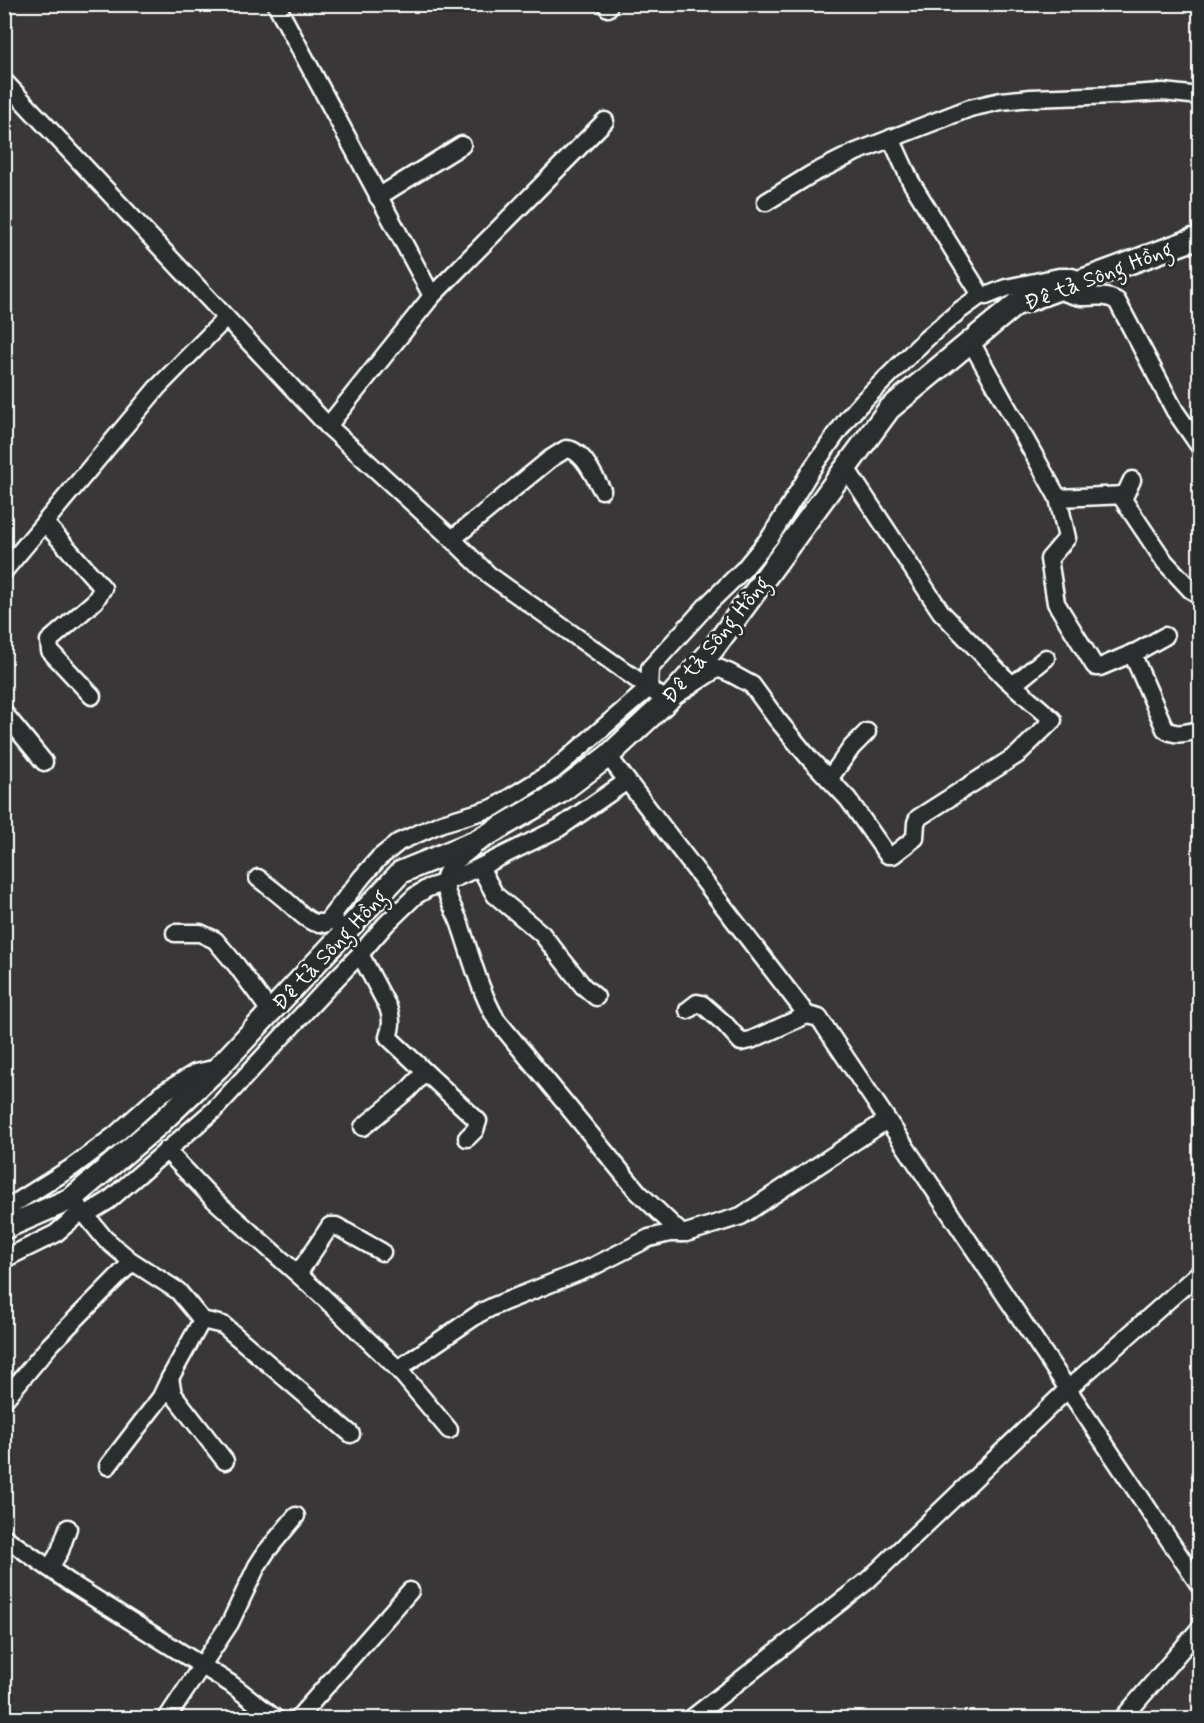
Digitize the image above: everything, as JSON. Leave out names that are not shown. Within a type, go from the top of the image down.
[{"type":"main road","name":"Đê tả Sông Hồng","points":[[5,1223],[79,1208],[158,1125],[219,1068],[401,872],[477,841],[559,793],[608,756],[667,701],[713,649],[889,409],[1016,305],[1200,237]]},
{"type":"street","points":[[276,4],[432,296]]},
{"type":"street","points":[[4,81],[328,426],[489,574],[667,701],[718,668],[752,685],[809,758],[848,799],[886,853],[892,855],[915,838],[918,818],[1017,755],[1053,720],[1004,677],[941,612],[846,468]]},
{"type":"street","points":[[766,202],[810,175],[856,152],[970,108],[1001,101],[1163,92],[1200,96]]},
{"type":"street","points":[[328,426],[432,296],[605,121]]},
{"type":"street","points":[[891,138],[911,182],[981,295]]},
{"type":"street","points":[[378,197],[462,145]]},
{"type":"street","points":[[493,808],[553,771],[649,688],[650,668],[709,603],[744,569],[771,536],[813,467],[847,419],[927,338],[981,295],[986,296],[1006,288],[1059,277],[1072,277],[1082,281]]},
{"type":"street","points":[[1057,290],[1080,297],[1099,295],[1111,297],[1117,301],[1175,411],[1200,447]]},
{"type":"street","points":[[4,571],[157,388],[226,318]]},
{"type":"street","points":[[971,342],[1058,498],[1067,538],[1049,559],[1056,603],[1096,667],[1100,668],[1165,636]]},
{"type":"street","points":[[452,539],[566,448],[575,450],[602,490]]},
{"type":"street","points":[[1058,498],[1125,495],[1132,480]]},
{"type":"street","points":[[1120,495],[1165,562],[1198,597]]},
{"type":"street","points":[[45,523],[103,588],[95,601],[49,641],[50,651],[92,696]]},
{"type":"street","points":[[1132,653],[1165,729],[1175,734],[1200,730]]},
{"type":"street","points":[[1013,685],[1046,658]]},
{"type":"street","points":[[4,713],[44,762]]},
{"type":"street","points":[[829,779],[845,760],[852,747],[867,732]]},
{"type":"street","points":[[608,756],[807,1015],[819,1018],[1200,1586]]},
{"type":"street","points":[[4,1259],[55,1234],[79,1208],[108,1202],[214,1110],[386,924],[415,896],[559,828],[627,781]]},
{"type":"street","points":[[325,924],[379,858],[399,842],[442,823],[493,808],[536,807]]},
{"type":"street","points":[[477,841],[451,865],[444,884],[479,984],[496,1019],[638,1192],[681,1233]]},
{"type":"street","points":[[480,867],[495,895],[542,934],[583,986],[596,997]]},
{"type":"street","points":[[258,878],[291,904],[302,916],[314,923],[325,924],[369,906]]},
{"type":"street","points":[[175,933],[200,933],[215,940],[270,1011]]},
{"type":"street","points":[[360,954],[391,1016],[392,1028],[388,1037],[478,1121],[475,1130],[467,1138]]},
{"type":"street","points":[[688,1010],[697,1003],[702,1004],[741,1042],[752,1040],[807,1015]]},
{"type":"street","points":[[5,1223],[71,1168],[114,1136],[161,1094],[195,1073],[219,1068]]},
{"type":"street","points":[[363,1127],[408,1090],[425,1072]]},
{"type":"street","points":[[398,1370],[480,1313],[591,1267],[649,1238],[670,1233],[686,1233],[741,1215],[888,1120]]},
{"type":"street","points":[[166,1150],[212,1198],[298,1274],[398,1370],[449,1430]]},
{"type":"street","points":[[79,1208],[105,1239],[132,1262],[178,1291],[202,1320],[223,1324],[351,1434]]},
{"type":"street","points":[[298,1274],[330,1226],[336,1226],[382,1252]]},
{"type":"street","points":[[4,1400],[50,1345],[132,1262]]},
{"type":"street","points":[[692,1719],[867,1581],[1068,1389],[1200,1272]]},
{"type":"street","points":[[108,1466],[161,1397],[202,1320]]},
{"type":"street","points":[[170,1377],[173,1394],[225,1461]]},
{"type":"street","points":[[167,1719],[230,1623],[257,1566],[296,1516]]},
{"type":"street","points":[[50,1568],[60,1551],[68,1528]]},
{"type":"street","points":[[7,1543],[231,1684],[275,1719]]},
{"type":"street","points":[[298,1719],[410,1592]]},
{"type":"street","points":[[1123,1719],[1200,1628]]}]
